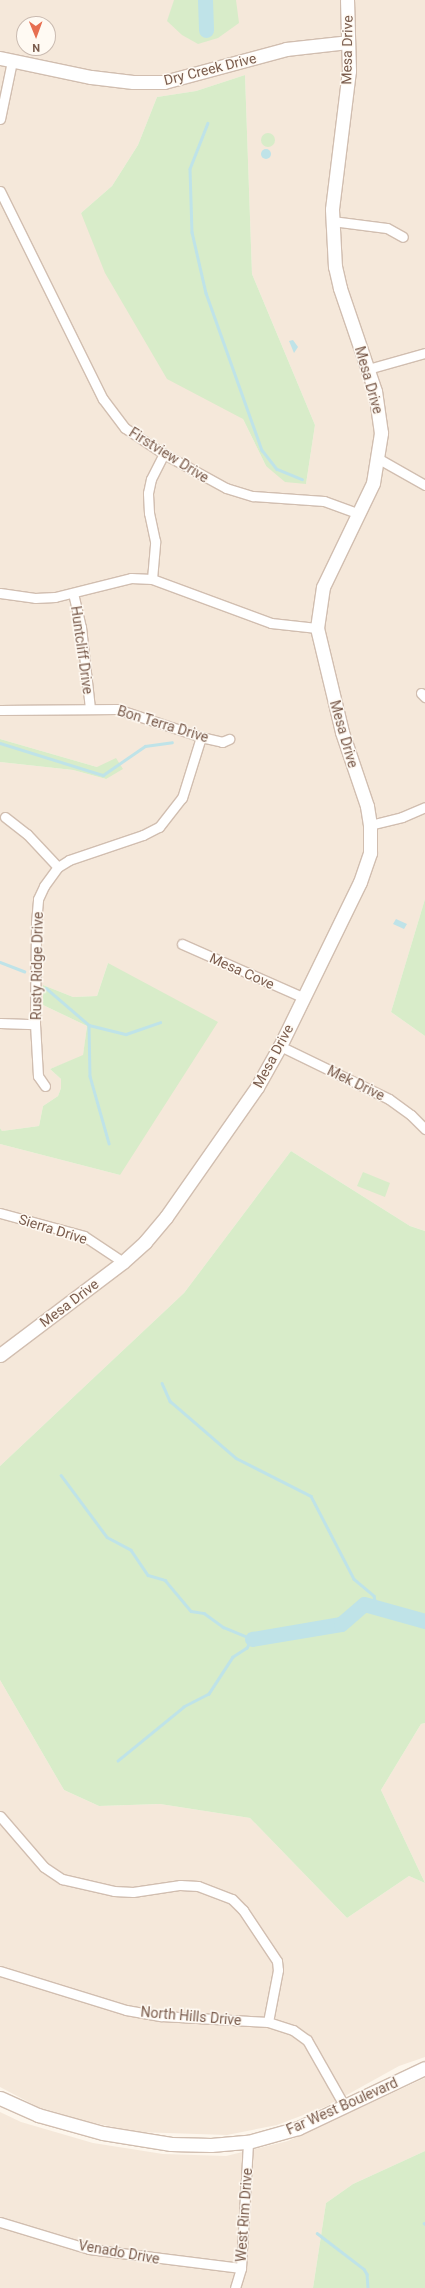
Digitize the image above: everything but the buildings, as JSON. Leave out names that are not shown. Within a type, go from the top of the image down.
[{"type":"street","name":"Mesa Drive","points":[[0,1355],[123,1262],[145,1242],[191,1182],[257,1087],[280,1046],[302,997],[365,869],[370,853],[370,825],[342,732],[317,628],[323,587],[357,513],[373,483],[379,459],[380,415],[368,369],[337,276],[332,221],[349,71],[347,0]]},
{"type":"street","name":"Dry Creek Drive","points":[[6,59],[91,77],[133,82],[164,82],[286,49],[348,42]]},
{"type":"street","points":[[0,119],[6,59]]},
{"type":"street","name":"Firstview Drive","points":[[0,191],[103,400],[125,428],[164,454],[226,488],[253,496],[324,501],[357,513]]},
{"type":"street","points":[[332,221],[387,228],[403,237]]},
{"type":"street","points":[[368,369],[425,353]]},
{"type":"street","points":[[152,579],[156,541],[149,513],[148,493],[151,479],[164,454]]},
{"type":"street","points":[[379,459],[425,485]]},
{"type":"street","points":[[0,593],[35,598],[73,593],[132,578],[152,579],[272,622],[317,628]]},
{"type":"street","name":"Huntcliff Drive","points":[[73,593],[82,634],[90,708]]},
{"type":"street","name":"Bon Terra Drive","points":[[0,710],[90,708],[117,709],[200,737],[222,742],[229,739]]},
{"type":"street","name":"Rusty Ridge Drive","points":[[45,1086],[38,1076],[35,1024],[38,899],[45,884],[58,867],[81,854],[143,835],[159,827],[182,798],[200,737]]},
{"type":"street","points":[[370,825],[402,817],[425,807]]},
{"type":"street","points":[[5,817],[27,834],[58,867]]},
{"type":"street","name":"Mesa Cove","points":[[182,944],[302,997]]},
{"type":"street","points":[[0,1023],[35,1024]]},
{"type":"street","name":"Mek Drive","points":[[280,1046],[389,1100],[411,1115],[425,1129]]},
{"type":"street","name":"Sierra Drive","points":[[0,1213],[84,1236],[123,1262]]},
{"type":"street","points":[[0,1816],[44,1867],[62,1878],[114,1891],[133,1892],[180,1885],[198,1886],[232,1899],[243,1910],[277,1961],[278,1970],[268,2022]]},
{"type":"street","name":"North Hills Drive","points":[[0,1972],[126,2010],[160,2016],[268,2022],[293,2030],[307,2040],[345,2107]]},
{"type":"street","name":"Far West Boulevard","points":[[0,2098],[68,2125],[138,2140],[211,2145],[248,2142],[298,2128],[425,2068]]},
{"type":"street","name":"West Rim Drive","points":[[235,2288],[241,2268],[248,2142]]},
{"type":"street","name":"Venado Drive","points":[[0,2222],[96,2250],[241,2268]]},
{"type":"shaded area","points":[[0,0],[425,0],[425,899],[391,1012],[425,1036],[425,1231],[410,1226],[291,1151],[184,1293],[0,1466],[0,1144],[120,1175],[108,963],[97,996],[73,997],[43,985],[43,1005],[87,1026],[83,1056],[50,1069],[61,1079],[61,1088],[58,1096],[43,1106],[39,1126],[2,1131],[0,1128],[0,762],[73,770],[106,779],[97,767],[0,739]],"holes":[[[245,75],[252,274],[315,425],[306,484],[266,466],[243,419],[81,213],[112,186],[138,145],[157,97],[196,91]]]},
{"type":"shaded area","points":[[0,1680],[64,1790],[99,1806],[160,1804],[250,1818],[347,1918],[409,1876],[425,1883],[425,2057],[399,2066],[327,2106],[277,2125],[227,2135],[137,2132],[85,2121],[38,2107],[0,2087]]},
{"type":"shaded area","points":[[425,1723],[425,1883],[381,1790],[421,1724]]},
{"type":"shaded area","points":[[425,2078],[425,2151],[353,2184],[326,2203],[313,2288],[0,2288],[0,2112],[21,2122],[93,2143],[163,2154],[226,2156],[288,2141]]},
{"type":"green space","points":[[174,0],[236,0],[239,23],[218,38],[198,44],[182,35],[167,21]]},
{"type":"green space","points":[[245,75],[252,274],[315,425],[306,484],[285,482],[266,466],[243,419],[167,379],[105,273],[81,213],[112,186],[138,145],[157,97],[196,91]]},
{"type":"green space","points":[[265,133],[271,133],[275,137],[275,143],[271,147],[265,147],[261,143],[261,137]]},
{"type":"green space","points":[[0,739],[97,767],[116,758],[123,769],[106,779],[73,770],[0,762]]},
{"type":"green space","points":[[425,899],[425,1036],[391,1012]]},
{"type":"green space","points":[[108,963],[218,1022],[120,1175],[0,1144],[0,1128],[2,1131],[39,1126],[43,1106],[58,1096],[61,1088],[61,1079],[50,1069],[83,1055],[87,1026],[43,1005],[43,985],[73,997],[97,996]]},
{"type":"green space","points":[[291,1151],[410,1226],[425,1231],[425,1723],[421,1724],[381,1790],[425,1883],[409,1876],[347,1918],[250,1818],[160,1804],[99,1806],[64,1790],[0,1680],[0,1466],[184,1293]]},
{"type":"green space","points":[[363,1172],[390,1183],[385,1197],[357,1186]]},
{"type":"green space","points":[[425,2151],[425,2288],[313,2288],[326,2203],[353,2184]]},
{"type":"water","points":[[264,149],[268,149],[270,150],[270,158],[264,159],[261,156],[261,152]]},
{"type":"water","points":[[293,340],[298,347],[294,353],[289,341]]},
{"type":"water","points":[[396,919],[407,924],[404,929],[393,924]]},
{"type":"waterway","points":[[205,0],[206,30]]},
{"type":"waterway","points":[[208,123],[190,169],[192,232],[206,293],[262,450],[277,469],[302,479]]},
{"type":"waterway","points":[[0,743],[103,775],[145,746],[172,742]]},
{"type":"waterway","points":[[0,962],[24,971]]},
{"type":"waterway","points":[[46,988],[89,1025],[90,1076],[109,1143]]},
{"type":"waterway","points":[[89,1025],[126,1034],[160,1022]]},
{"type":"waterway","points":[[162,1383],[170,1401],[236,1458],[311,1496],[354,1579],[374,1596],[377,1609]]},
{"type":"waterway","points":[[61,1475],[107,1537],[131,1550],[148,1575],[165,1580],[191,1611],[204,1613],[223,1627],[252,1639],[247,1648],[233,1657],[209,1694],[184,1707],[118,1761]]},
{"type":"waterway","points":[[252,1639],[341,1624],[364,1604],[425,1621]]},
{"type":"waterway","points":[[317,2233],[364,2269],[367,2274],[368,2288]]}]
